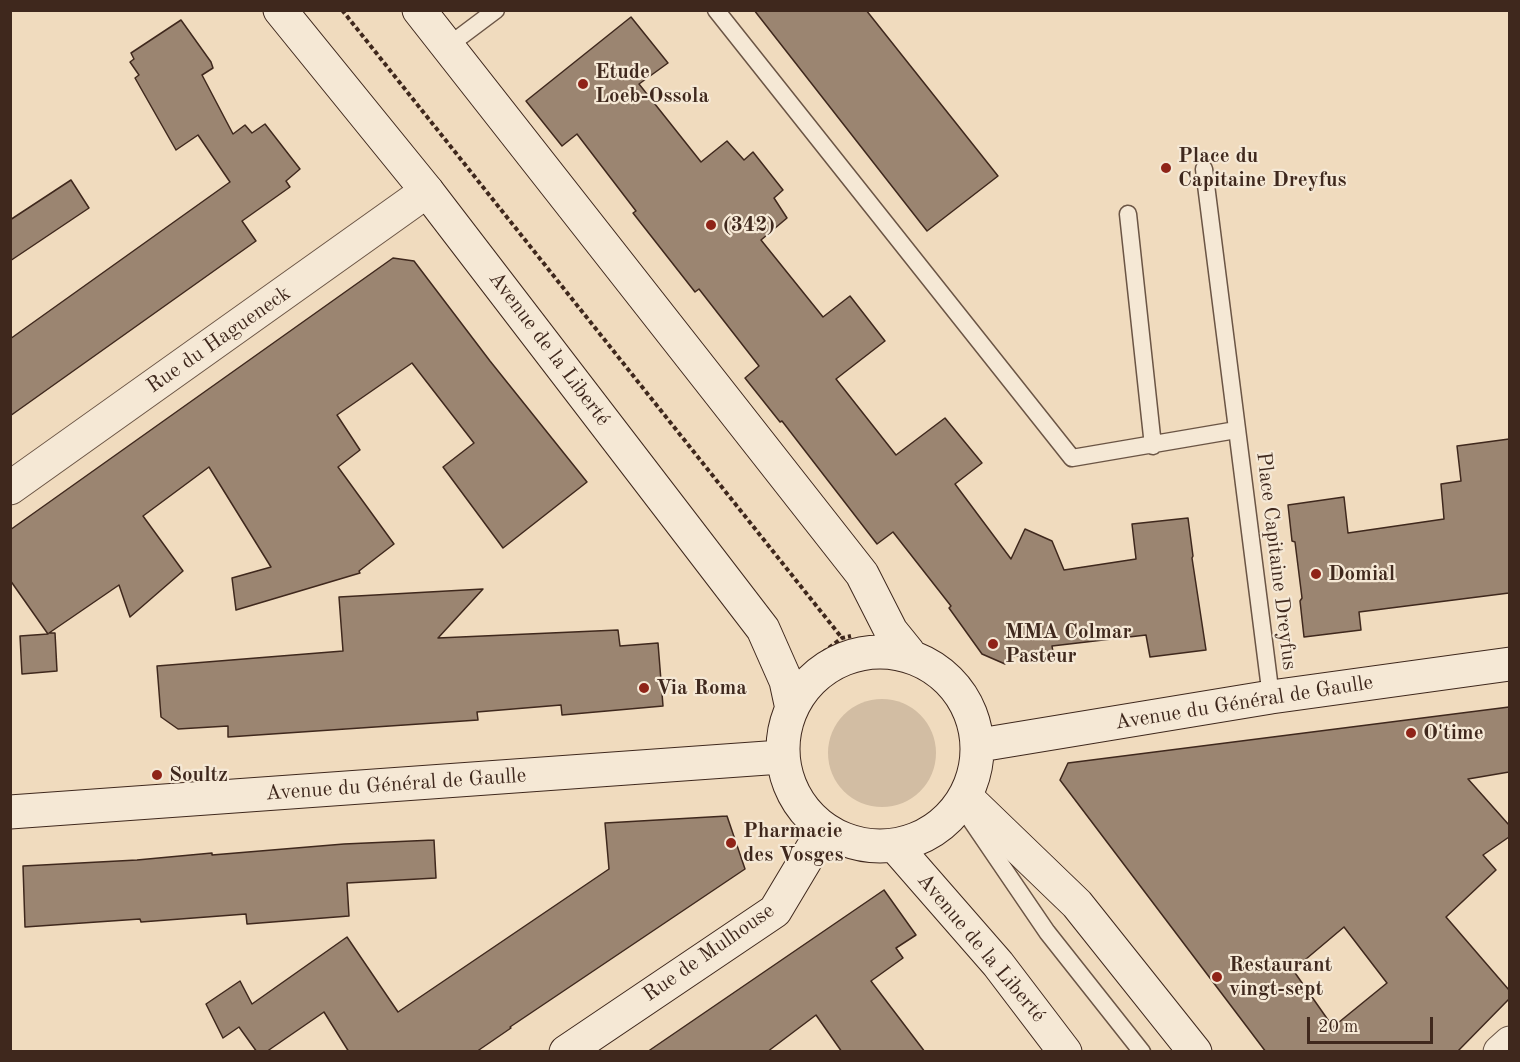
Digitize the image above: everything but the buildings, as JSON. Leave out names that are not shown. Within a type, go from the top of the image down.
[{"type":"main road","name":"Avenue de la Liberté","points":[[280,10],[427,191],[763,629],[786,681],[791,704]]},
{"type":"main road","points":[[419,10],[862,574],[891,631],[908,652],[959,686],[980,745],[964,802],[933,832],[896,846],[878,847],[824,829],[803,810],[788,785],[781,757],[782,730],[791,704],[840,656],[908,652]]},
{"type":"main road","name":"Rue du Hagueneck","points":[[10,488],[427,191]]},
{"type":"main road","name":"Avenue du Général de Gaulle","points":[[980,745],[1271,697],[1509,664]]},
{"type":"main road","name":"Avenue du Général de Gaulle","points":[[10,812],[781,757]]},
{"type":"main road","points":[[964,802],[1077,904],[1195,1052]]},
{"type":"main road","name":"Rue de Mulhouse","points":[[566,1052],[775,911],[824,829]]},
{"type":"main road","name":"Avenue de la Liberté","points":[[896,846],[998,964],[1065,1052]]},
{"type":"main road","points":[[1500,1052],[1509,1043]]},
{"type":"lane","points":[[448,46],[496,10]]},
{"type":"lane","points":[[716,10],[1072,458],[1153,446],[1236,430]]},
{"type":"lane","name":"Place Capitaine Dreyfus","points":[[1204,170],[1271,697]]},
{"type":"lane","points":[[1128,214],[1153,446]]},
{"type":"lane","points":[[964,802],[1047,932],[1142,1052]]},
{"type":"path","points":[[342,10],[842,638]]},
{"type":"shaded area","points":[[882,699],[892,700],[912,708],[920,715],[927,723],[935,743],[935,763],[927,783],[920,791],[912,798],[892,806],[882,807],[872,806],[852,798],[844,791],[837,783],[829,763],[828,753],[829,743],[837,723],[844,715],[852,708],[872,700]]},
{"type":"place","name":"Etude Loeb-Ossola","points":[[583,84]]},
{"type":"place","name":"Place du Capitaine Dreyfus","points":[[1166,168]]},
{"type":"place","name":"(342)","points":[[711,225]]},
{"type":"place","name":"Domial","points":[[1316,574]]},
{"type":"place","name":"MMA Colmar Pasteur","points":[[993,644]]},
{"type":"place","name":"Via Roma","points":[[644,688]]},
{"type":"place","name":"O'time","points":[[1411,733]]},
{"type":"place","name":"Soultz","points":[[157,775]]},
{"type":"place","name":"Pharmacie des Vosges","points":[[731,843]]},
{"type":"place","name":"Restaurant vingt-sept","points":[[1217,977]]}]
